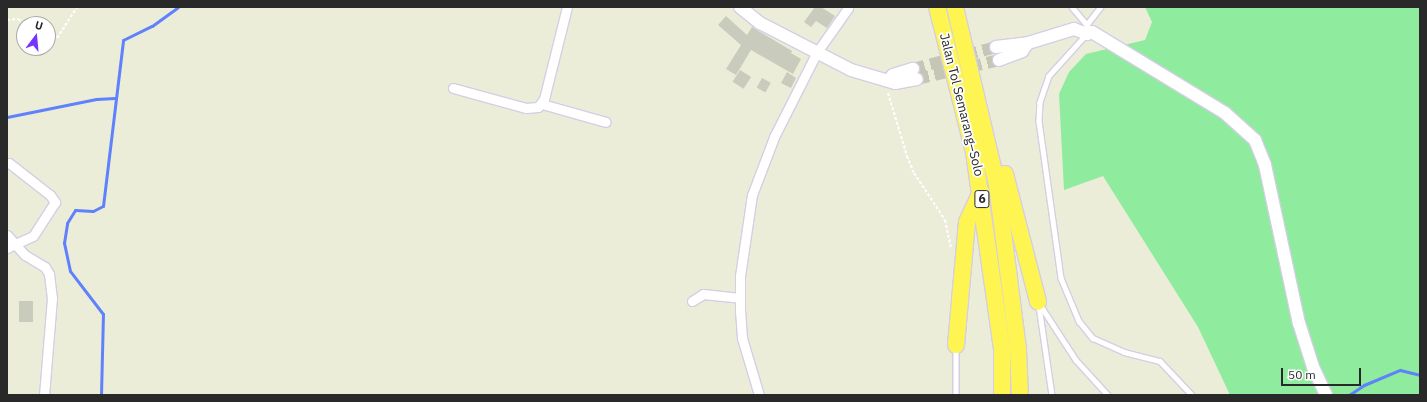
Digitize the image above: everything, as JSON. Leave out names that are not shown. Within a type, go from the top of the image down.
[{"type":"highway","name":"Jalan Tol Semarang–Solo","points":[[937,7],[974,152],[981,192],[1002,349],[1002,395]]},
{"type":"highway","name":"Jalan Tol Semarang–Solo","points":[[955,7],[991,151],[1006,241],[1020,395]]},
{"type":"highway","points":[[980,106],[997,146],[1038,302]]},
{"type":"highway","points":[[956,346],[961,316],[966,222],[981,192]]},
{"type":"street","points":[[542,104],[567,7]]},
{"type":"street","points":[[740,7],[760,23],[857,73],[887,80],[893,75],[915,74]]},
{"type":"street","points":[[759,395],[742,338],[740,298],[752,196],[774,137],[817,52],[848,8]]},
{"type":"street","points":[[996,48],[1028,43],[1074,30],[1087,29],[1181,84],[1225,113],[1255,140],[1265,164],[1299,323],[1313,368],[1326,395]]},
{"type":"street","points":[[999,60],[1022,51],[1028,43]]},
{"type":"street","points":[[453,88],[526,108],[542,104],[606,122]]},
{"type":"street","points":[[9,163],[50,195],[55,202],[33,236],[11,246]]},
{"type":"street","points":[[7,235],[11,246],[45,267],[49,274],[52,298],[44,395]]},
{"type":"street","points":[[692,301],[703,294],[740,298]]},
{"type":"lane","points":[[1072,7],[1087,29]]},
{"type":"lane","points":[[1101,7],[1087,29],[1049,76],[1040,102],[1039,121],[1061,278],[1079,321],[1093,338],[1124,352],[1160,361],[1192,395]]},
{"type":"lane","points":[[1038,302],[1052,395]]},
{"type":"lane","points":[[1038,302],[1076,360],[1108,395]]},
{"type":"lane","points":[[956,346],[956,395]]},
{"type":"path","points":[[56,38],[77,7]]},
{"type":"path","points":[[887,80],[907,156],[914,173],[945,220],[951,251]]},
{"type":"green space","points":[[1145,7],[1420,7],[1420,395],[1230,395],[1198,327],[1103,176],[1064,190],[1059,94],[1069,72],[1086,54],[1145,40],[1152,22]]},
{"type":"building","points":[[815,7],[821,7],[835,16],[827,28],[816,21],[811,27],[804,22]]},
{"type":"building","points":[[726,16],[747,35],[752,27],[792,51],[791,53],[801,59],[793,74],[751,50],[736,75],[726,69],[741,45],[718,25]]},
{"type":"building","points":[[740,70],[751,77],[744,89],[733,82]]},
{"type":"building","points":[[787,72],[796,78],[791,88],[781,83]]},
{"type":"building","points":[[762,78],[771,83],[765,92],[757,88]]},
{"type":"building","points":[[19,301],[33,301],[33,322],[19,322]]},
{"type":"waterway","points":[[101,395],[103,314],[70,271],[64,243],[67,223],[75,210],[93,211],[103,206],[123,40],[152,26],[178,7]]},
{"type":"waterway","points":[[7,117],[96,99],[115,98]]},
{"type":"waterway","points":[[1349,395],[1364,385],[1400,370],[1420,375]]},
{"type":"tunnel","points":[[913,69],[996,47]]},
{"type":"tunnel","points":[[917,79],[999,60]]}]
